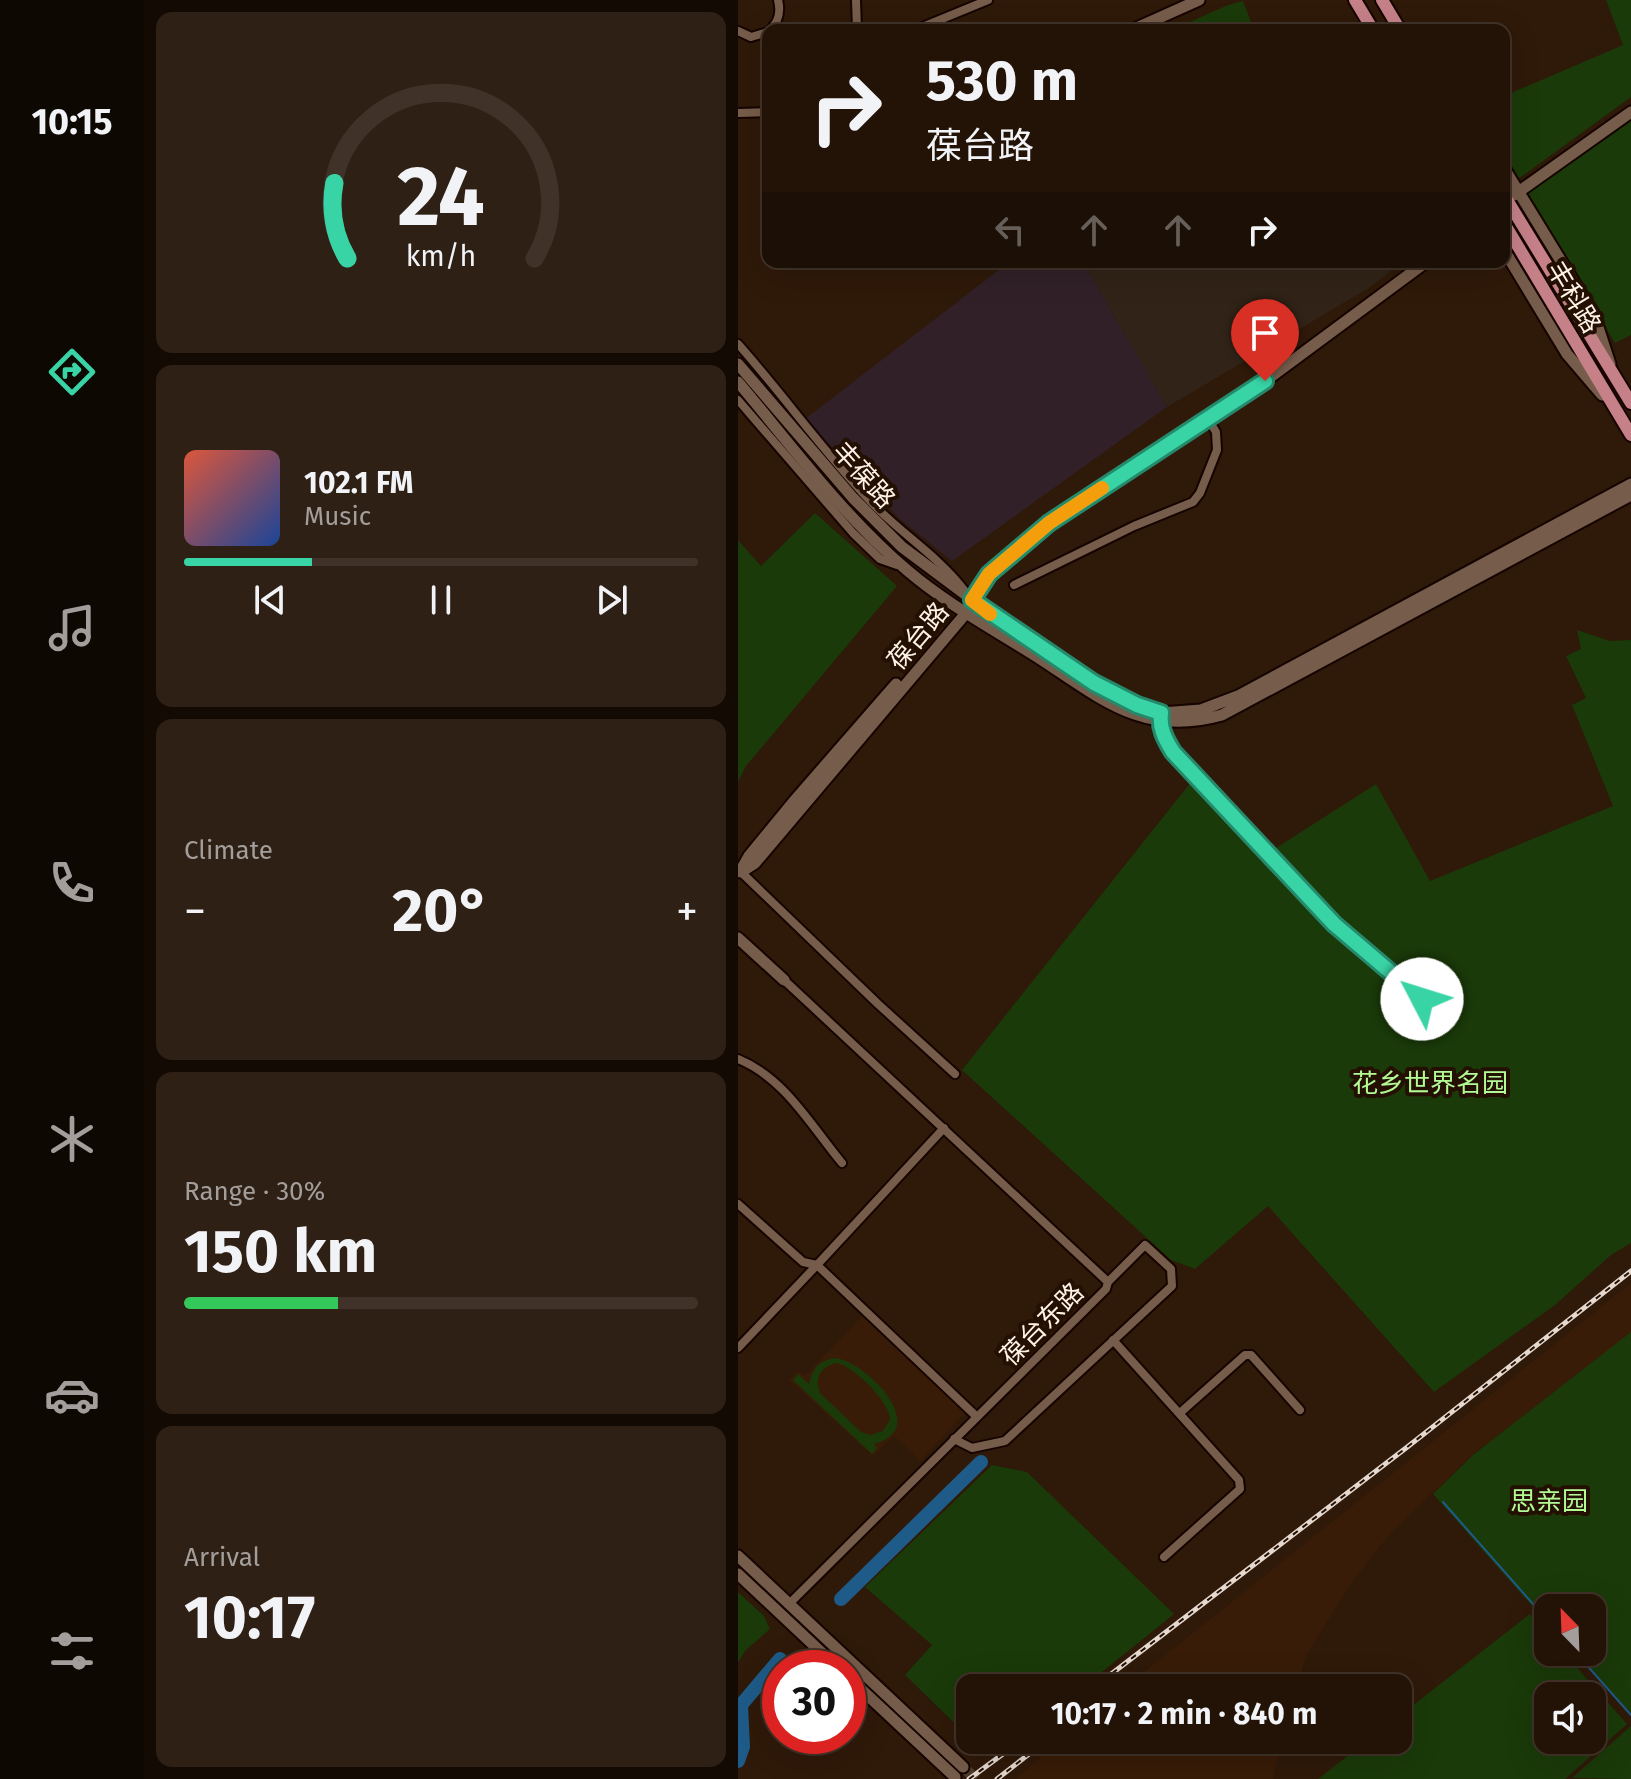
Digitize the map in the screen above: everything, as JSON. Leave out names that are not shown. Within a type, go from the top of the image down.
[{"type":"main road","points":[[1355,0],[1369,24]]},
{"type":"main road","points":[[1382,0],[1397,24]]},
{"type":"main road","name":"丰科路","points":[[1510,207],[1631,403]]},
{"type":"main road","name":"丰科路","points":[[1510,233],[1631,435]]},
{"type":"street","points":[[776,24],[780,9],[778,0]]},
{"type":"street","points":[[856,0],[857,24]]},
{"type":"street","points":[[930,24],[988,0]]},
{"type":"street","points":[[1145,24],[1199,0]]},
{"type":"street","points":[[738,31],[751,37],[762,33]]},
{"type":"street","points":[[738,113],[762,112]]},
{"type":"street","points":[[1510,196],[1631,112]]},
{"type":"street","points":[[1510,178],[1594,315],[1614,376]]},
{"type":"street","points":[[1510,260],[1567,354],[1617,412]]},
{"type":"street","name":"葆台路","points":[[739,873],[755,863],[967,607],[989,574],[1049,523],[1265,381],[1419,268]]},
{"type":"street","points":[[738,344],[861,492],[899,529],[948,569],[967,607],[1094,683],[1161,717],[1192,721],[1222,715],[1631,495]]},
{"type":"street","name":"丰葆路","points":[[738,364],[868,515],[967,607]]},
{"type":"street","name":"丰葆路","points":[[738,382],[852,517],[904,568],[967,607]]},
{"type":"street","points":[[738,400],[853,533],[880,559],[904,568]]},
{"type":"street","points":[[1014,585],[1134,526],[1193,502],[1200,493],[1217,450],[1216,432],[1208,419]]},
{"type":"street","points":[[1161,717],[1201,710],[1238,696],[1631,484]]},
{"type":"street","points":[[1161,717],[1164,738],[1173,752],[1334,924],[1422,999],[1439,1003]]},
{"type":"street","points":[[739,873],[955,1074]]},
{"type":"street","points":[[738,938],[784,980]]},
{"type":"street","name":"葆台东路","points":[[784,980],[1108,1282],[1106,1289],[789,1604]]},
{"type":"street","points":[[738,1059],[755,1066],[804,1112],[842,1163]]},
{"type":"street","points":[[738,1348],[944,1128]]},
{"type":"street","points":[[738,1204],[803,1262],[817,1265],[977,1417]]},
{"type":"street","points":[[954,1439],[972,1448],[1005,1441],[1172,1286],[1171,1269],[1145,1245],[1108,1282]]},
{"type":"street","points":[[1113,1340],[1239,1480],[1240,1489],[1164,1557]]},
{"type":"street","points":[[1181,1412],[1245,1355],[1251,1355],[1300,1410]]},
{"type":"street","points":[[738,1556],[836,1650]]},
{"type":"street","points":[[738,1574],[819,1650]]},
{"type":"street","points":[[866,1680],[959,1772],[866,1692]]},
{"type":"shaded area","points":[[1001,268],[1086,268],[1167,407],[952,561],[900,519],[805,419]]},
{"type":"shaded area","points":[[1086,268],[1395,268],[1369,288],[1167,407]]},
{"type":"shaded area","points":[[1631,1283],[1631,1333],[1473,1454],[1389,1535],[1349,1586],[1306,1656],[1301,1674],[1142,1674]]},
{"type":"shaded area","points":[[864,1314],[967,1411],[920,1461],[894,1436],[873,1456],[789,1380],[799,1371],[805,1376]]},
{"type":"shaded area","points":[[1044,1754],[1278,1754],[1273,1779],[1015,1779]]},
{"type":"green space","points":[[1606,0],[1631,0],[1631,97],[1518,179],[1510,166],[1510,93],[1623,45]]},
{"type":"green space","points":[[1243,1],[1252,24],[1185,24]]},
{"type":"green space","points":[[1631,118],[1631,335],[1615,343],[1524,193]]},
{"type":"green space","points":[[815,513],[897,586],[746,766],[738,782],[738,540],[761,566]]},
{"type":"green space","name":"花乡世界名园","points":[[1577,630],[1610,641],[1631,640],[1631,1243],[1611,1255],[1555,1305],[1434,1392],[1268,1206],[1195,1269],[1171,1260],[962,1070],[1191,782],[1205,773],[1276,848],[1376,784],[1430,881],[1613,806],[1572,705],[1586,698],[1566,656],[1581,649]]},
{"type":"green space","name":"思亲园","points":[[1631,1332],[1631,1713],[1606,1686],[1606,1682],[1602,1682],[1587,1666],[1606,1666],[1606,1594],[1534,1594],[1534,1608],[1433,1494],[1474,1454]]},
{"type":"green space","points":[[834,1358],[847,1361],[875,1381],[895,1410],[897,1424],[891,1436],[874,1444],[877,1448],[872,1454],[793,1380],[798,1374],[809,1384],[817,1366]],"holes":[[[837,1363],[870,1386],[884,1403],[890,1419],[883,1431],[870,1435],[861,1432],[820,1393],[818,1382],[823,1370]]]},
{"type":"green space","points":[[992,1465],[1027,1472],[1174,1614],[1099,1674],[956,1674],[956,1724],[905,1675],[932,1645],[865,1587]]},
{"type":"green space","points":[[738,1592],[764,1616],[770,1629],[746,1650],[738,1662]]},
{"type":"green space","points":[[1530,1614],[1534,1619],[1534,1666],[1575,1666],[1590,1682],[1534,1682],[1534,1754],[1593,1754],[1565,1779],[1318,1779],[1350,1754],[1412,1754],[1412,1706]]},
{"type":"green space","points":[[1606,1700],[1627,1724],[1606,1743]]},
{"type":"green space","points":[[1631,1726],[1631,1779],[1572,1778],[1599,1754],[1606,1754],[1606,1748]]},
{"type":"waterway","points":[[841,1599],[981,1462]]},
{"type":"waterway","points":[[1443,1502],[1534,1605]]},
{"type":"waterway","points":[[1587,1666],[1631,1715]]},
{"type":"waterway","points":[[738,1761],[743,1747],[741,1705],[762,1680]]},
{"type":"tunnel","points":[[963,1767],[976,1779]]},
{"type":"railway","points":[[1111,1674],[1631,1271]]},
{"type":"railway","points":[[969,1779],[1003,1754]]},
{"type":"railway","points":[[997,1779],[1029,1754]]},
{"type":"slow traffic","points":[[990,614],[972,600],[989,574],[1049,523],[1102,488]]},
{"type":"route","points":[[1265,381],[1049,523],[989,574],[972,600],[1094,683],[1119,697],[1161,713],[1164,738],[1173,752],[1334,924],[1422,999]]}]
